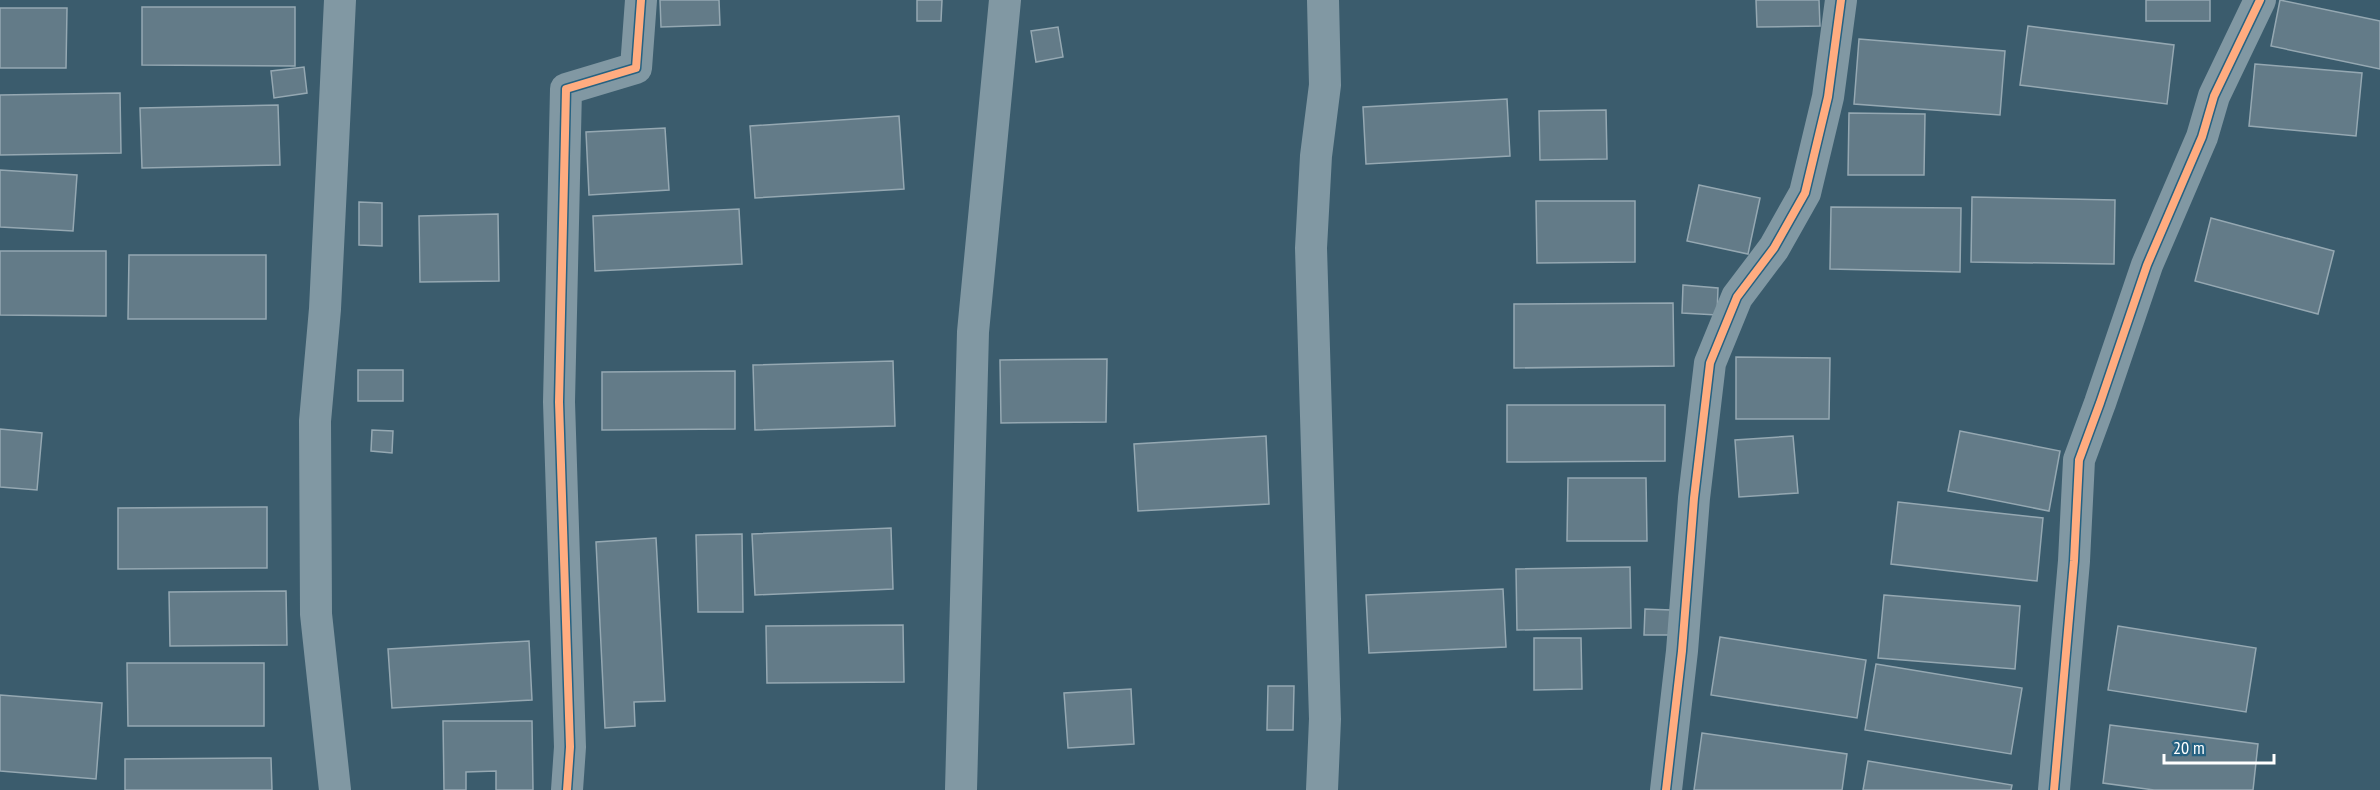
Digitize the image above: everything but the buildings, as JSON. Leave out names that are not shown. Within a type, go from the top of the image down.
[{"type":"street","points":[[335,790],[316,614],[315,421],[325,309],[340,0]]},
{"type":"street","points":[[567,790],[570,747],[559,402],[566,89],[636,68],[641,0]]},
{"type":"street","points":[[961,790],[973,332],[1005,0]]},
{"type":"street","points":[[1322,790],[1324,707],[1311,248],[1316,156],[1325,85],[1323,0]]},
{"type":"street","points":[[1666,790],[1682,651],[1694,498],[1710,363],[1737,297],[1774,248],[1805,193],[1828,97],[1841,0]]},
{"type":"street","points":[[2054,790],[2074,561],[2079,460],[2147,265],[2202,137],[2214,96],[2260,0]]},
{"type":"cycle path","points":[[567,790],[570,747],[559,402],[566,89],[636,68],[641,0]]},
{"type":"cycle path","points":[[1666,790],[1682,651],[1694,498],[1710,363],[1737,297],[1774,248],[1805,193],[1828,97],[1841,0]]},
{"type":"cycle path","points":[[2054,790],[2074,561],[2079,460],[2147,265],[2202,137],[2214,96],[2260,0]]}]
